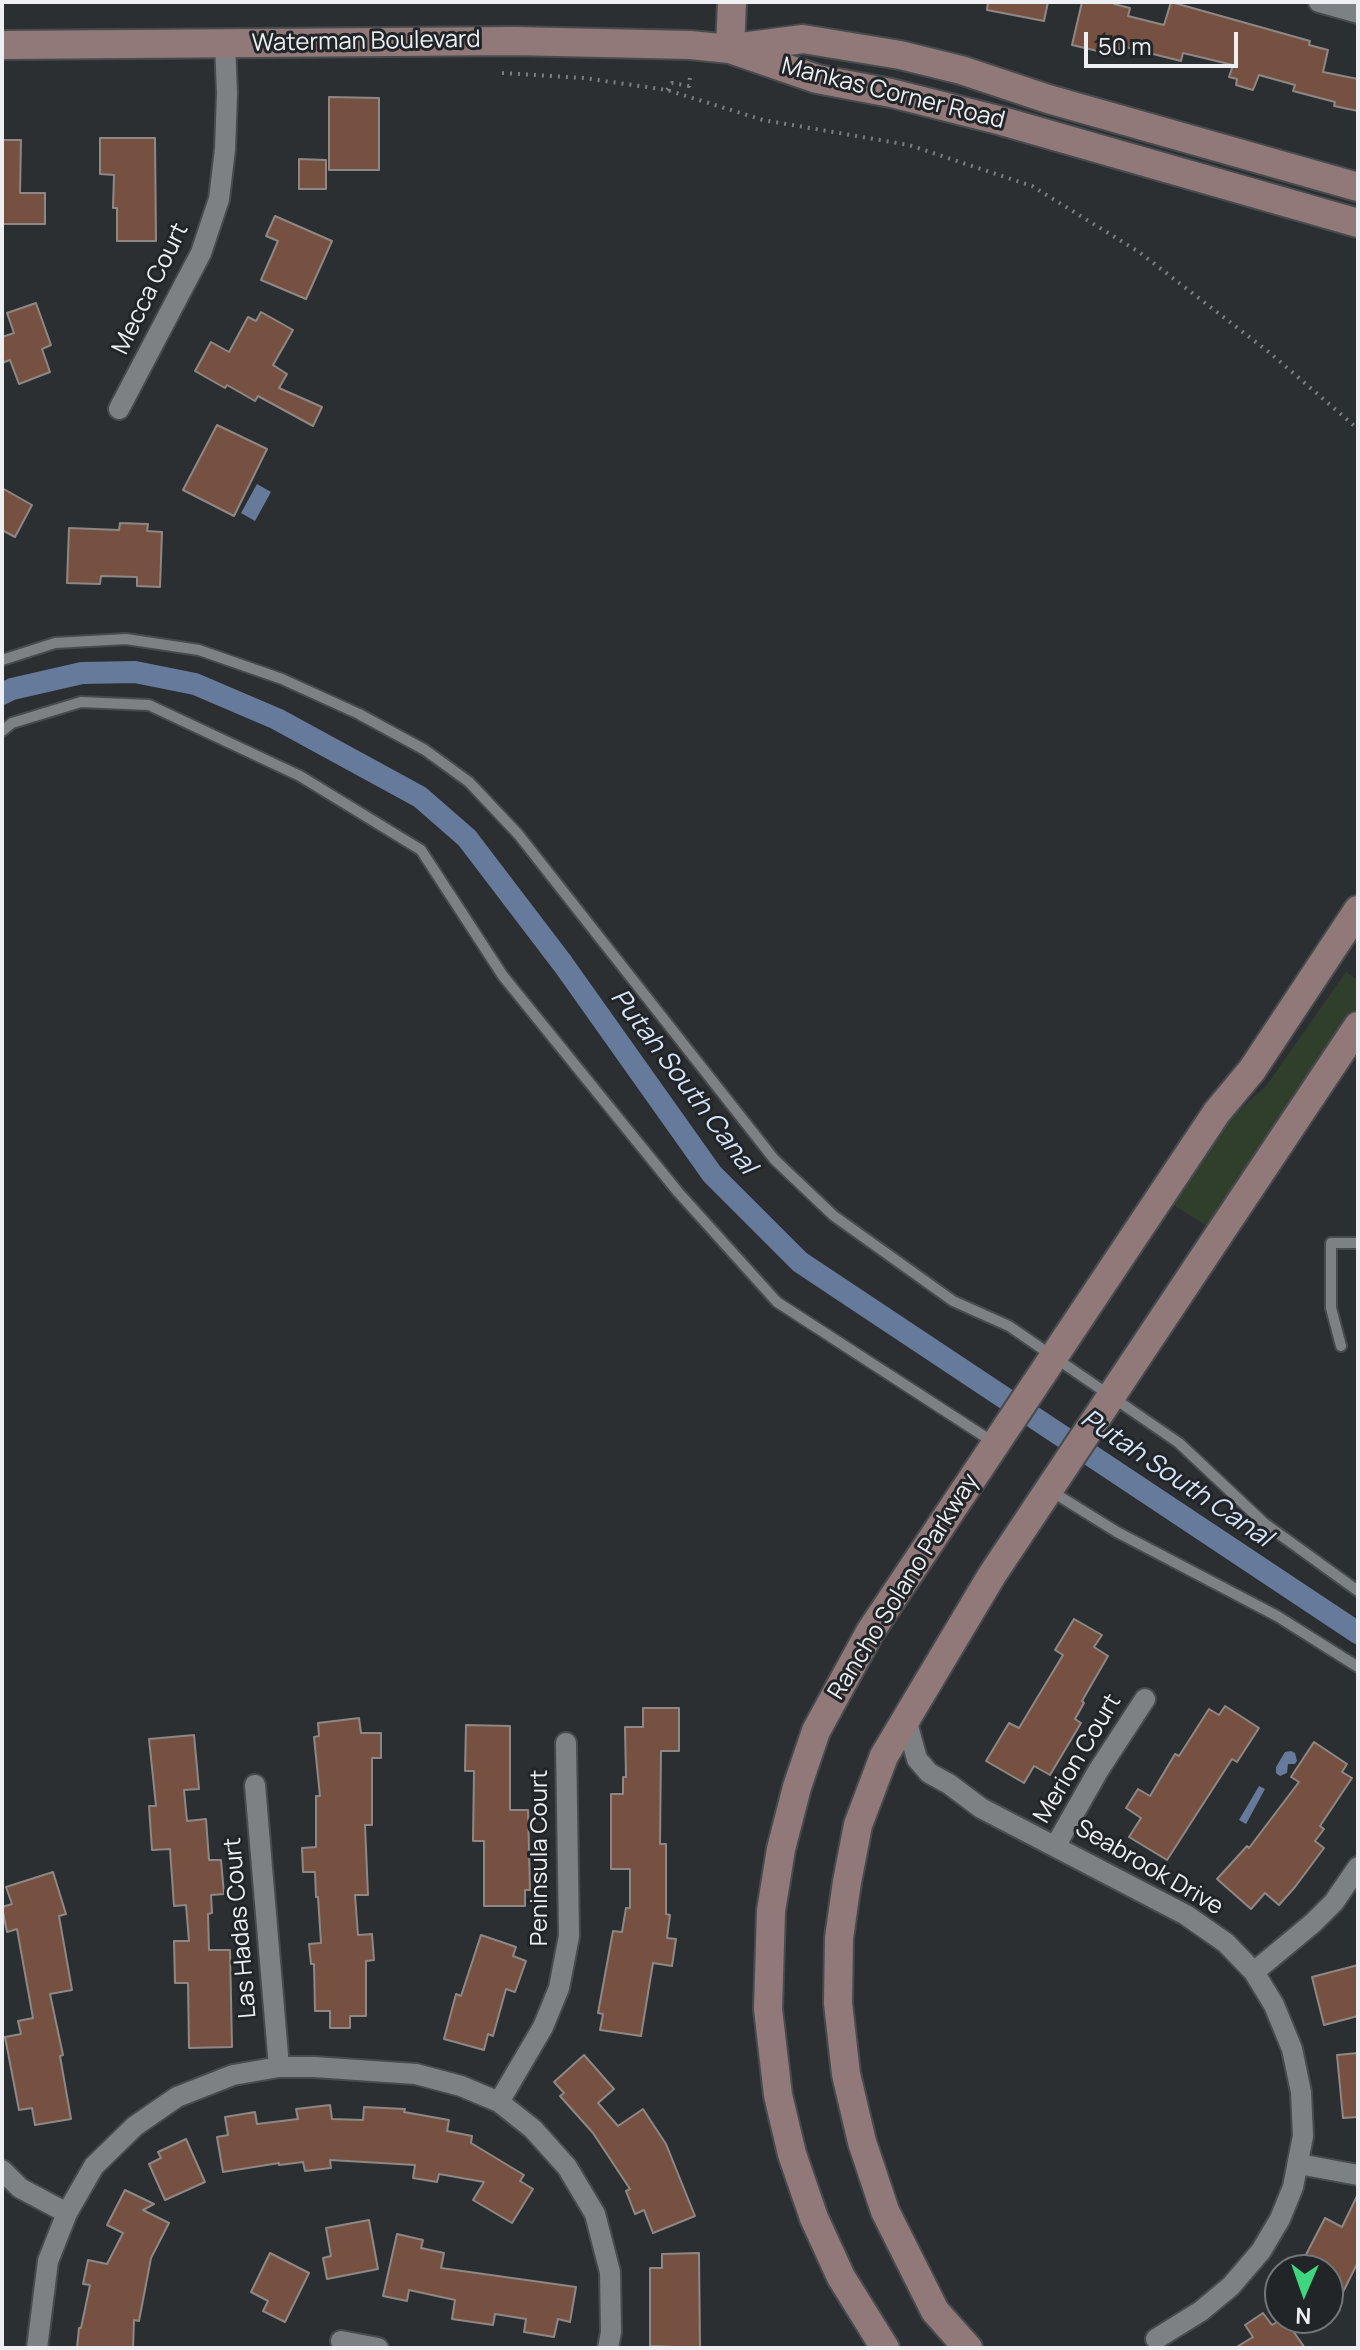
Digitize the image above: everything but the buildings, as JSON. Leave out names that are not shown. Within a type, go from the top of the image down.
[{"type":"street","points":[[730,49],[732,2]]},
{"type":"street","points":[[1319,2],[1358,13]]},
{"type":"street","name":"Mankas Corner Road","points":[[730,49],[803,39],[900,55],[961,70],[1048,99],[1358,187]]},
{"type":"street","name":"Waterman Boulevard","points":[[2,45],[514,41],[690,45],[730,49]]},
{"type":"street","name":"Mecca Court","points":[[119,409],[201,253],[219,199],[225,149],[225,44]]},
{"type":"street","name":"Mankas Corner Road","points":[[730,49],[817,79],[891,93],[1002,121],[1358,223]]},
{"type":"street","name":"Rancho Solano Parkway","points":[[885,2348],[841,2277],[814,2218],[792,2154],[772,2054],[768,2009],[771,1911],[793,1803],[816,1731],[870,1632],[1217,1112],[1252,1070],[1358,910]]},
{"type":"street","points":[[968,2348],[935,2311],[885,2211],[862,2142],[846,2074],[838,2003],[839,1938],[858,1825],[884,1756],[992,1575],[1358,1026]]},
{"type":"street","name":"Merion Court","points":[[1056,1845],[1098,1771],[1145,1699]]},
{"type":"street","name":"Seabrook Drive","points":[[906,1719],[917,1759],[929,1773],[981,1808],[1186,1915],[1226,1943],[1254,1972],[1274,2005],[1292,2049],[1301,2092],[1303,2122],[1299,2164],[1280,2219],[1261,2251],[1231,2286],[1201,2311],[1156,2339]]},
{"type":"street","name":"Peninsula Court","points":[[499,2102],[543,2027],[559,1988],[569,1936],[566,1743]]},
{"type":"street","name":"Las Hadas Court","points":[[255,1785],[279,2067]]},
{"type":"street","points":[[1254,1972],[1334,1902],[1358,1867]]},
{"type":"street","points":[[37,2348],[48,2261],[67,2213],[94,2166],[135,2126],[177,2097],[233,2075],[279,2067],[416,2074],[461,2086],[499,2102],[533,2129],[567,2167],[595,2214],[610,2272],[611,2332],[608,2348]]},
{"type":"street","points":[[1299,2164],[1358,2175]]},
{"type":"street","points":[[2,2170],[20,2188],[67,2213]]},
{"type":"street","points":[[341,2341],[378,2348]]},
{"type":"lane","points":[[2,660],[55,643],[126,639],[199,650],[282,679],[359,714],[425,750],[469,782],[518,834],[774,1159],[834,1216],[953,1301],[1009,1326],[1049,1363],[1106,1405],[1179,1443],[1264,1523],[1358,1591]]},
{"type":"lane","points":[[2,731],[12,723],[81,702],[149,705],[300,776],[421,850],[503,976],[678,1192],[777,1302],[997,1440]]},
{"type":"lane","points":[[1341,1346],[1331,1308],[1331,1243],[1358,1243]]},
{"type":"lane","points":[[1055,1480],[1117,1532],[1277,1616],[1358,1667]]},
{"type":"path","points":[[502,73],[584,78],[667,90],[763,120],[909,145],[1032,186],[1139,252],[1270,353],[1358,429]]},
{"type":"path","points":[[667,90],[672,83],[689,86],[690,77]]},
{"type":"green space","points":[[1346,972],[1358,980],[1358,1007],[1210,1228],[1172,1204],[1226,1122],[1266,1086]]},
{"type":"water","points":[[257,484],[271,492],[255,521],[241,513]]},
{"type":"water","points":[[1285,1752],[1295,1753],[1297,1761],[1288,1764],[1287,1773],[1280,1776],[1276,1773],[1276,1767]]},
{"type":"water","points":[[1259,1786],[1265,1789],[1246,1824],[1239,1820]]},
{"type":"waterway","name":"Putah South Canal","points":[[2,694],[82,673],[135,672],[195,684],[277,719],[420,797],[467,838],[563,964],[712,1174],[800,1262],[1358,1633]]}]
